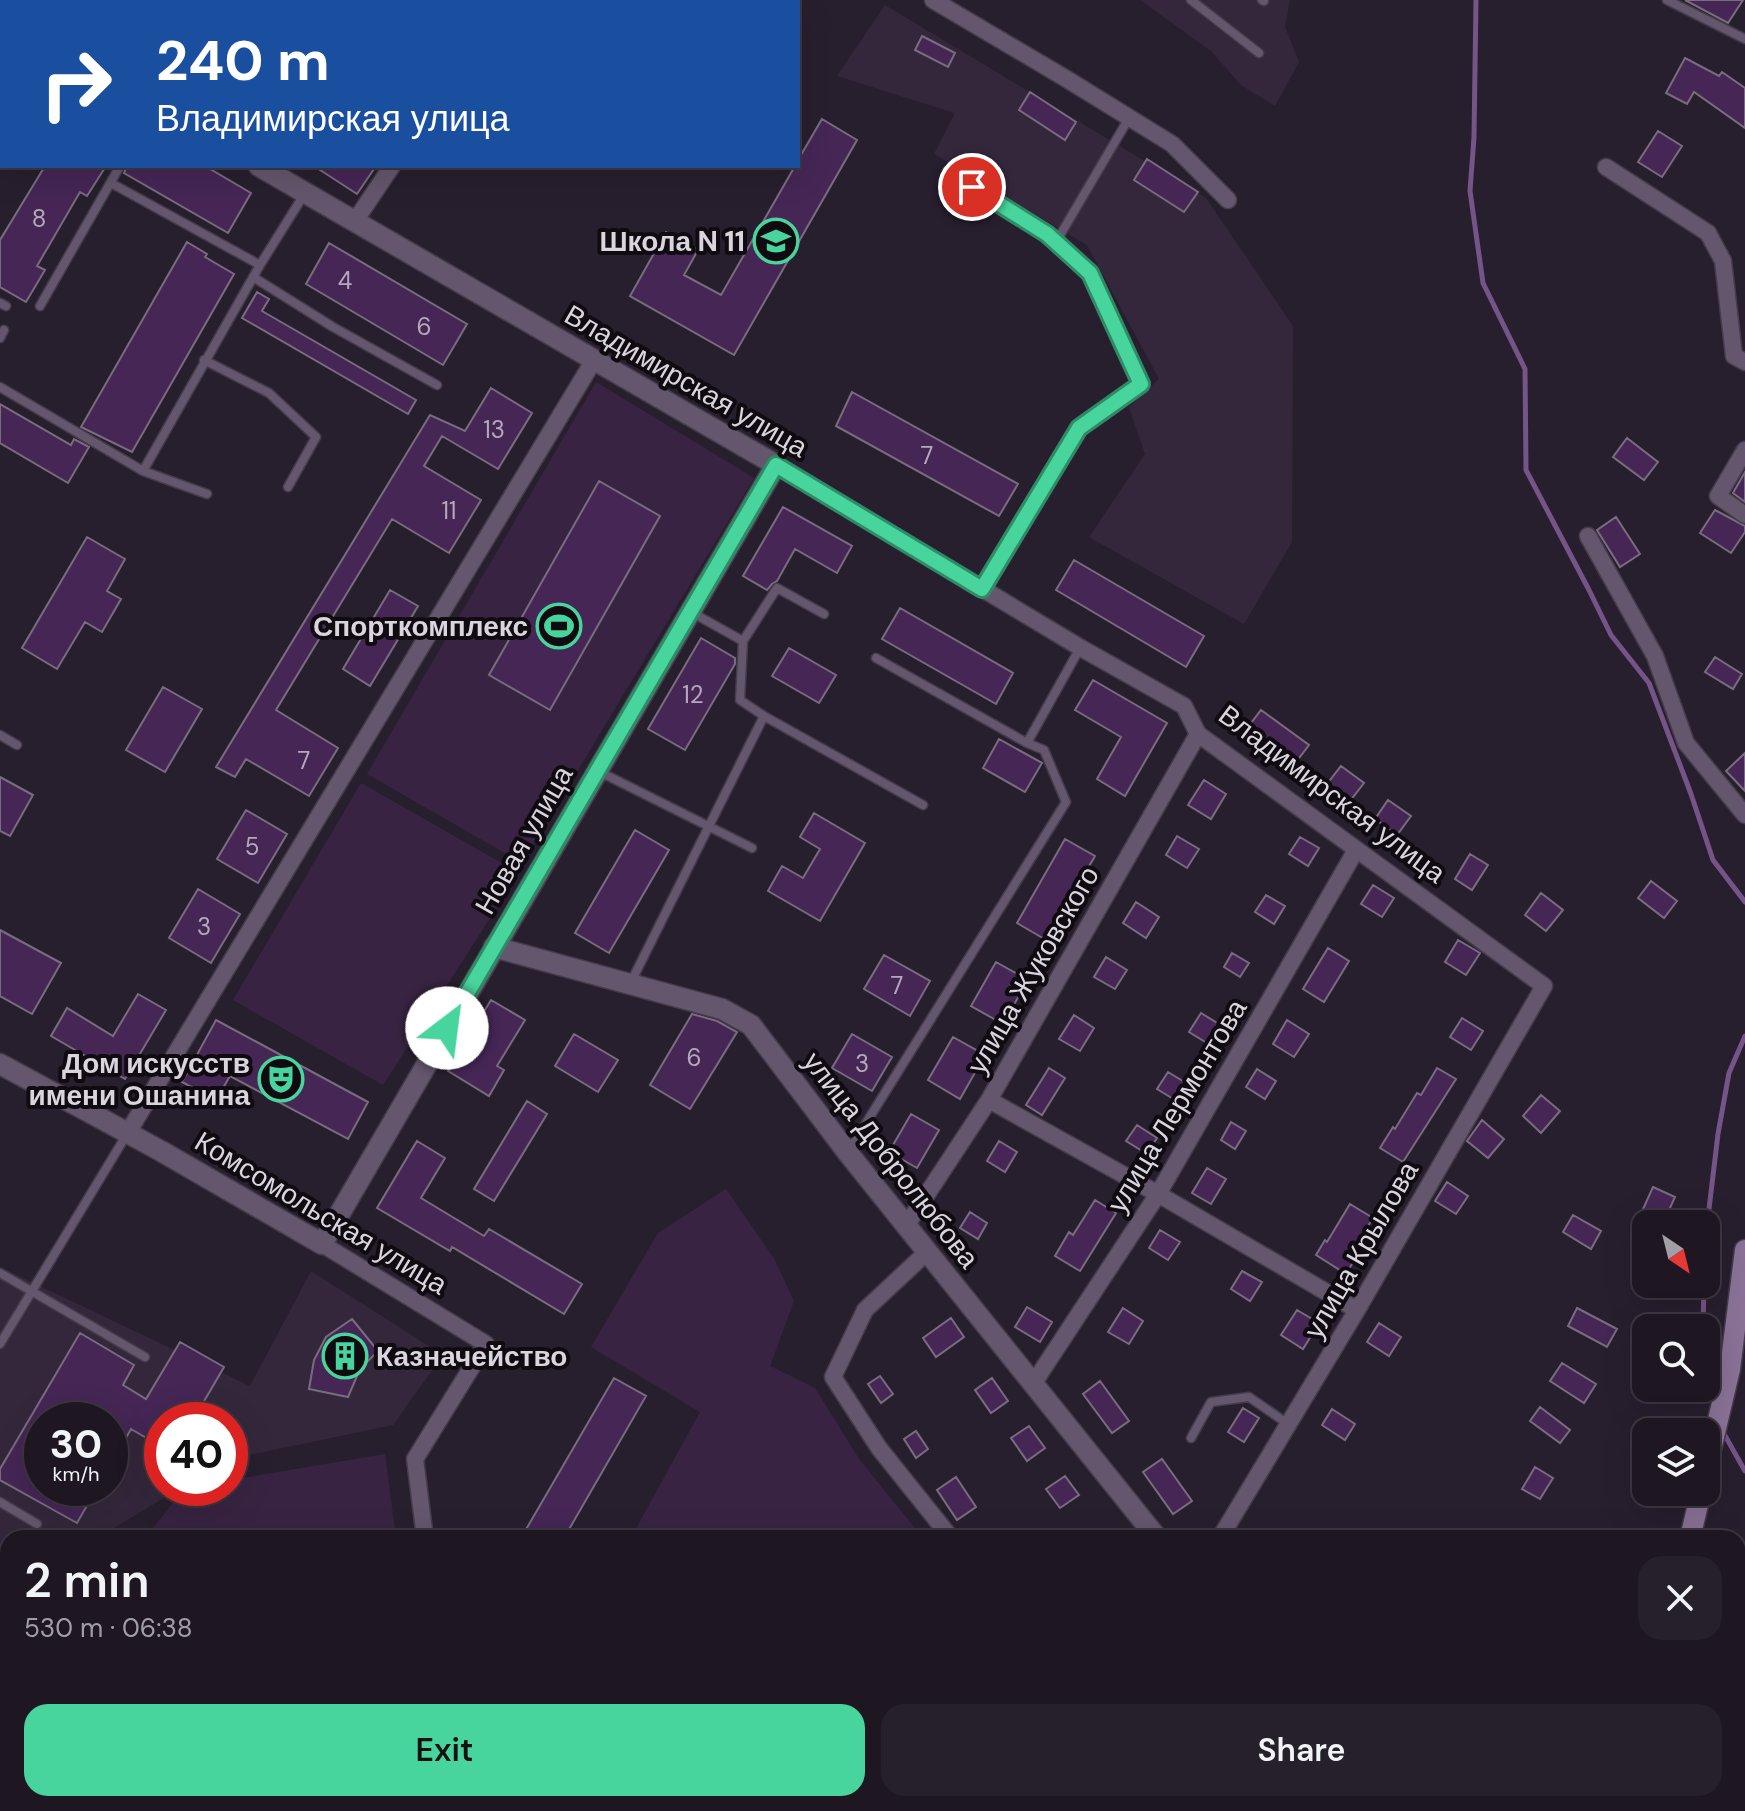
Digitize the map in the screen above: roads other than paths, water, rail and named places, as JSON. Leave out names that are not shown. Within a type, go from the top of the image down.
[{"type":"main road","points":[[1718,1418],[1730,1369],[1745,1250]]},
{"type":"main road","points":[[1692,1530],[1698,1506]]},
{"type":"street","points":[[933,0],[1172,144],[1228,200]]},
{"type":"street","points":[[1606,167],[1708,233],[1723,261],[1734,356],[1745,362]]},
{"type":"street","name":"Владимирская улица","points":[[263,168],[1184,706],[1198,734],[1544,986]]},
{"type":"street","points":[[355,221],[391,168]]},
{"type":"street","points":[[127,1134],[594,360]]},
{"type":"street","points":[[1745,450],[1718,496],[1745,515]]},
{"type":"street","name":"Новая улица","points":[[322,1244],[776,465]]},
{"type":"street","points":[[1588,536],[1655,656],[1686,743],[1745,815]]},
{"type":"street","name":"улица Жуковского","points":[[906,1226],[989,1100],[1198,734]]},
{"type":"street","name":"улица Лермонтова","points":[[1033,1384],[1158,1194],[1356,850]]},
{"type":"street","name":"улица Добролюбова","points":[[494,947],[722,1009],[751,1025],[848,1153],[1151,1530]]},
{"type":"street","name":"улица Крылова","points":[[1225,1530],[1357,1310],[1544,986]]},
{"type":"street","name":"Комсомольская улица","points":[[0,1064],[322,1244],[486,1344],[415,1459],[424,1530]]},
{"type":"street","points":[[989,1100],[1357,1310]]},
{"type":"street","points":[[927,1252],[865,1310],[833,1377],[879,1448],[945,1530]]},
{"type":"lane","points":[[1191,0],[1259,53]]},
{"type":"lane","points":[[1667,0],[1745,39]]},
{"type":"lane","points":[[1056,242],[1130,117]]},
{"type":"lane","points":[[40,306],[119,168]]},
{"type":"lane","points":[[947,171],[1047,234],[1090,273],[1141,384],[1079,428],[982,589]]},
{"type":"lane","points":[[111,183],[260,265]]},
{"type":"lane","points":[[143,471],[204,360],[306,192]]},
{"type":"lane","points":[[253,277],[333,327],[437,385]]},
{"type":"lane","points":[[204,360],[269,393],[316,437],[288,487]]},
{"type":"lane","points":[[0,387],[143,471],[207,494]]},
{"type":"lane","points":[[824,614],[777,588],[743,641],[740,700],[923,805]]},
{"type":"lane","points":[[690,611],[743,641]]},
{"type":"lane","points":[[1027,743],[1081,648]]},
{"type":"lane","points":[[848,1153],[1066,802],[1044,750],[876,658]]},
{"type":"lane","points":[[629,985],[764,716]]},
{"type":"lane","points":[[0,735],[17,745]]},
{"type":"lane","points":[[597,770],[752,848]]},
{"type":"lane","points":[[0,1344],[127,1134]]},
{"type":"lane","points":[[0,1273],[145,1357]]},
{"type":"lane","points":[[1191,1438],[1211,1402],[1249,1397],[1289,1425]]},
{"type":"lane","points":[[0,1502],[37,1524]]},
{"type":"waterway","points":[[1476,0],[1470,191],[1483,283],[1525,369],[1526,470],[1611,635],[1649,683],[1713,860],[1745,902]]},
{"type":"waterway","points":[[1709,1210],[1729,1073],[1745,1036]]},
{"type":"waterway","points":[[1703,1314],[1704,1298]]},
{"type":"waterway","points":[[1723,1432],[1745,1471]]},
{"type":"place","name":"Школа N 11","points":[[776,241]]},
{"type":"place","name":"Спорткомплекс","points":[[559,626]]},
{"type":"place","name":"Дом искусств имени Ошанина","points":[[281,1079]]},
{"type":"place","name":"Казначейство","points":[[345,1356]]}]
